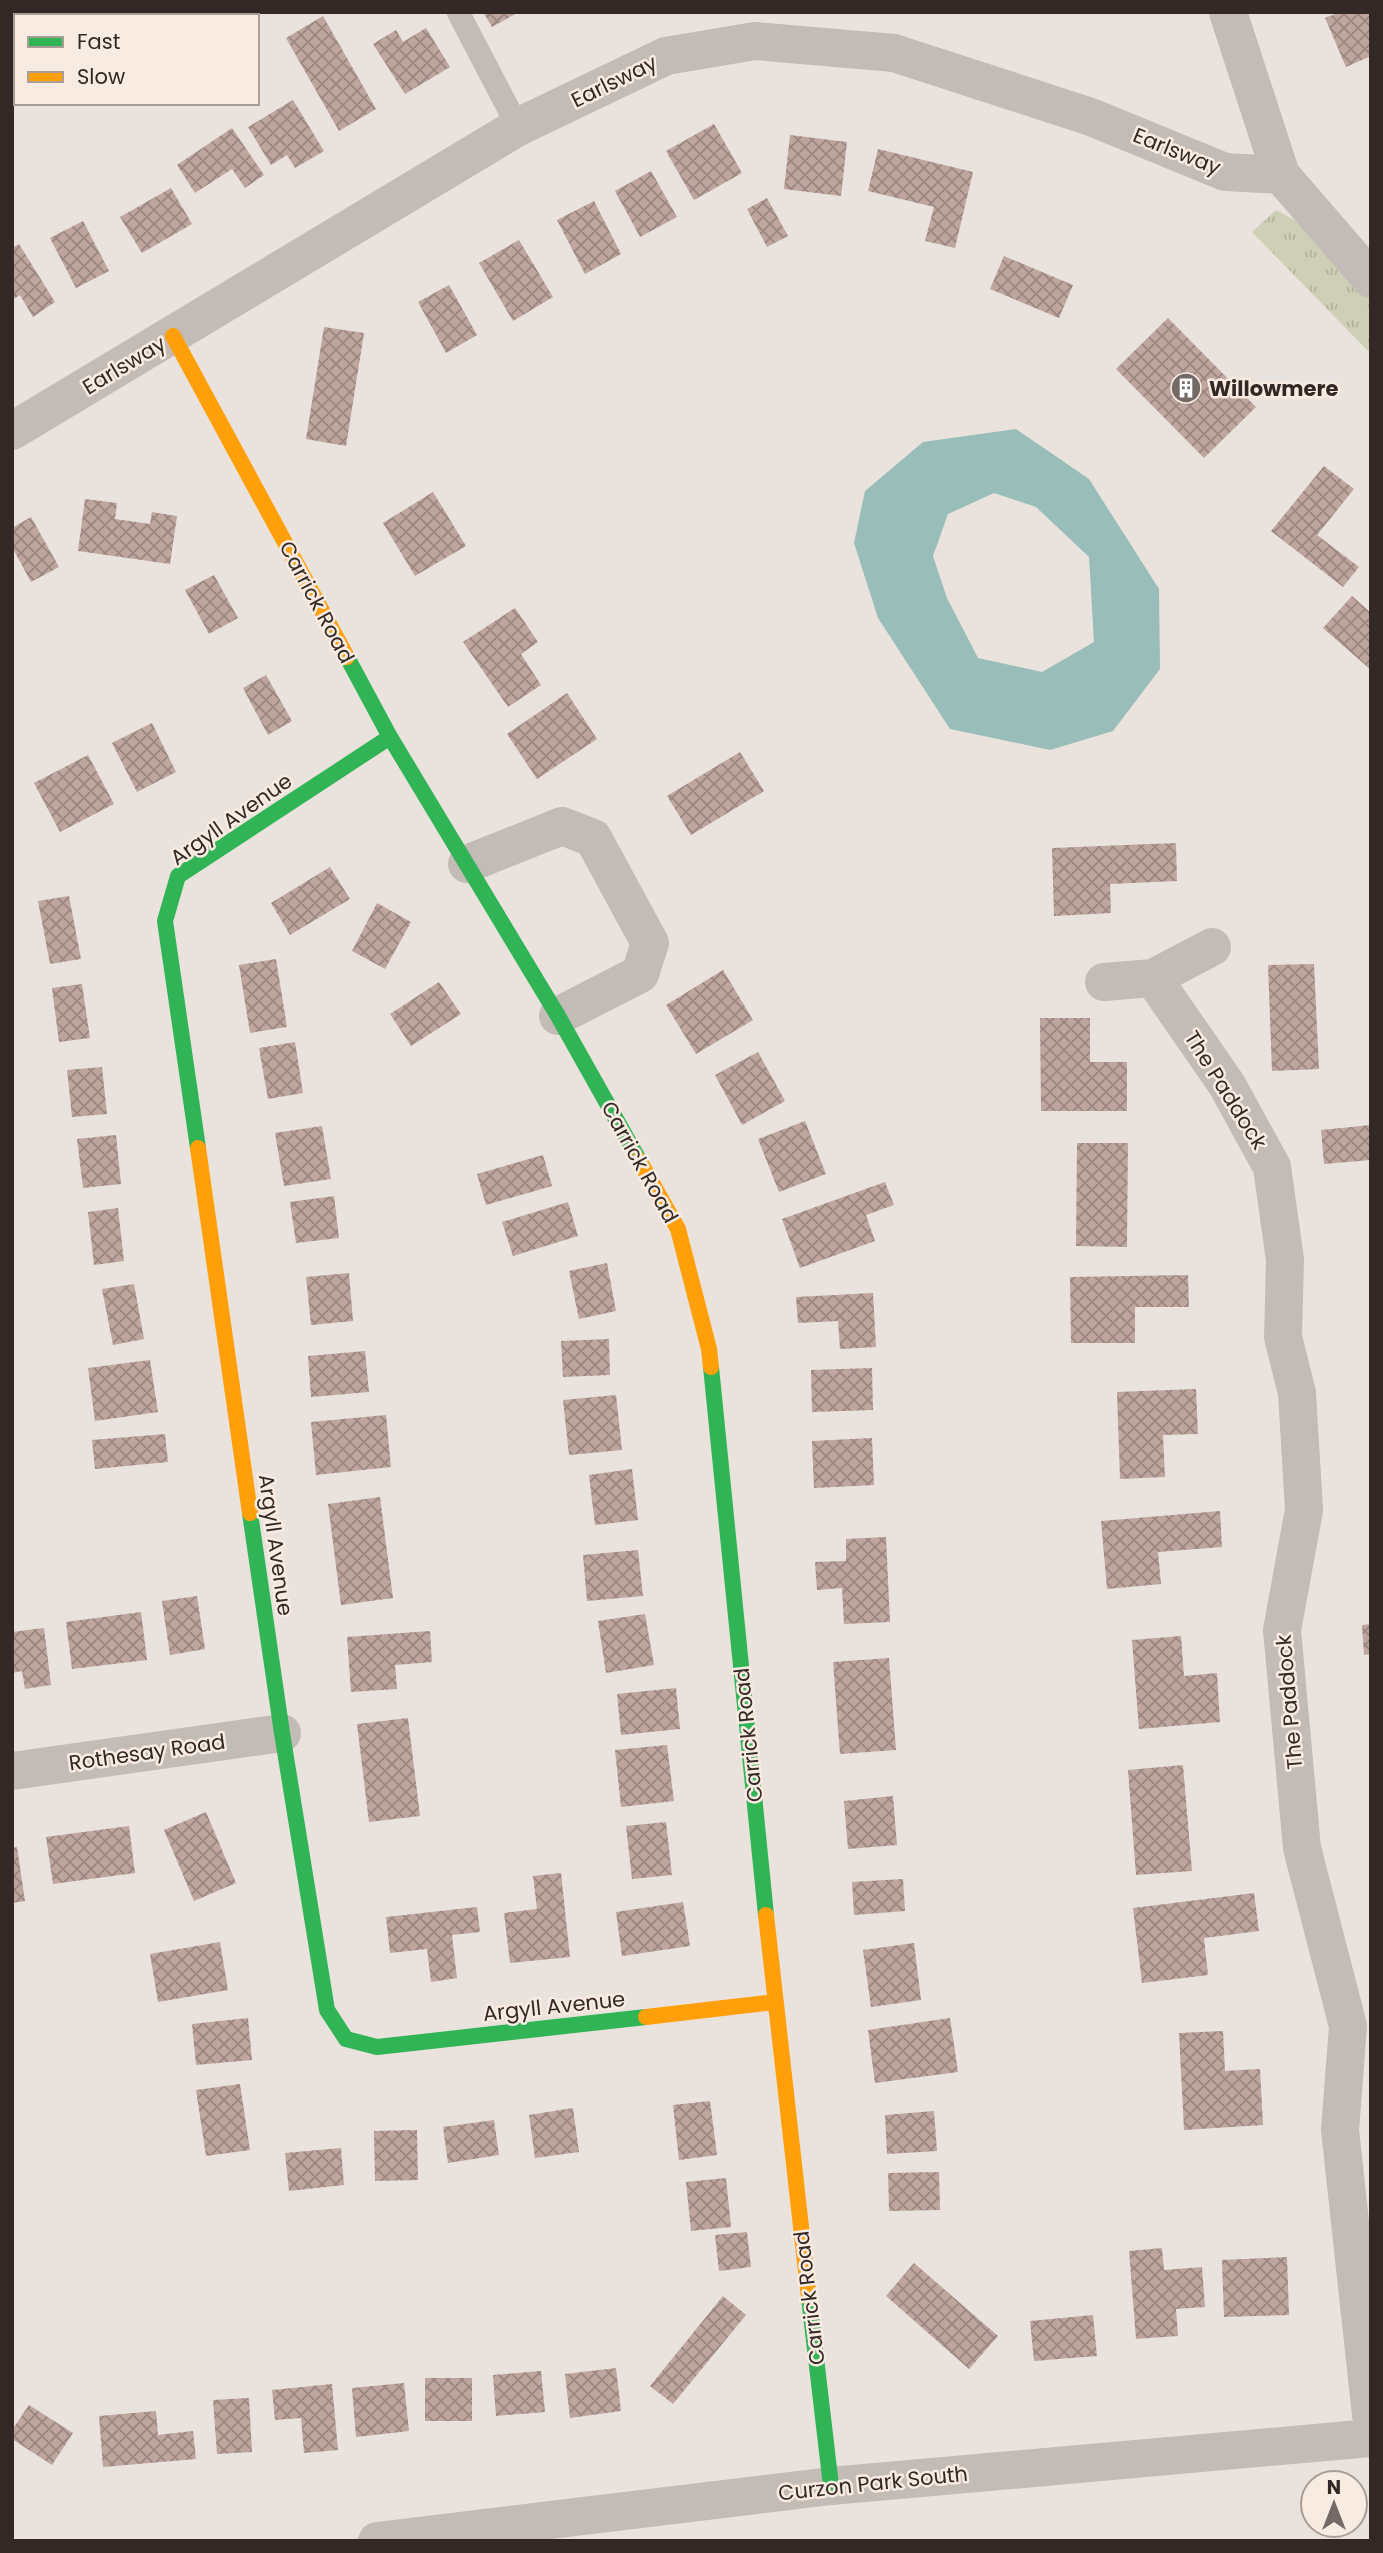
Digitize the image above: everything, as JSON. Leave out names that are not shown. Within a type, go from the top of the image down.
[{"type":"street","points":[[1228,12],[1282,174],[1371,279]]},
{"type":"street","name":"Earlsway","points":[[12,431],[518,127],[666,56],[755,41],[894,53],[1091,117],[1225,172],[1282,174]]},
{"type":"street","name":"Carrick Road","points":[[173,336],[390,737],[558,1016],[678,1229],[709,1349],[775,2002],[831,2486]]},
{"type":"street","name":"Argyll Avenue","points":[[390,737],[178,876],[165,921],[282,1733],[327,2010],[346,2039],[377,2047],[775,2002]]},
{"type":"street","points":[[467,864],[562,826],[593,838],[650,943],[640,974],[558,1016]]},
{"type":"street","points":[[1104,982],[1153,978],[1212,947]]},
{"type":"street","name":"The Paddock","points":[[1153,978],[1227,1085],[1272,1167],[1285,1260],[1283,1337],[1297,1393],[1304,1510],[1282,1630],[1302,1848],[1348,2026],[1340,2130],[1371,2415]]},
{"type":"street","name":"Rothesay Road","points":[[12,1771],[282,1733]]},
{"type":"street","name":"Curzon Park South","points":[[377,2541],[831,2486],[1371,2438]]},
{"type":"lane","points":[[458,12],[518,127]]},
{"type":"green space","points":[[1276,210],[1320,234],[1371,295],[1371,349],[1368,351],[1252,232]]},
{"type":"water","points":[[1016,429],[1089,479],[1159,589],[1160,669],[1113,731],[1050,750],[950,729],[878,618],[854,543],[865,491],[923,442]],"holes":[[[994,493],[1036,507],[1089,557],[1094,642],[1042,672],[978,658],[947,598],[933,556],[948,514]]]},
{"type":"building","points":[[483,12],[519,12],[492,27]]},
{"type":"building","points":[[1340,12],[1371,12],[1371,56],[1346,67],[1325,18]]},
{"type":"building","points":[[323,16],[376,109],[339,131],[286,38]]},
{"type":"building","points":[[426,28],[450,67],[405,94],[373,44],[396,30],[403,42]]},
{"type":"building","points":[[293,100],[324,151],[295,168],[287,155],[271,165],[248,127]]},
{"type":"building","points":[[714,124],[742,173],[694,200],[666,151]]},
{"type":"building","points":[[232,128],[264,175],[245,188],[232,169],[195,193],[177,165]]},
{"type":"building","points":[[790,135],[847,142],[841,196],[784,189]]},
{"type":"building","points":[[878,149],[973,172],[955,248],[925,241],[934,207],[868,191]]},
{"type":"building","points":[[651,171],[677,217],[640,237],[615,191]]},
{"type":"building","points":[[171,188],[192,224],[142,253],[120,217]]},
{"type":"building","points":[[767,198],[788,236],[767,247],[747,209]]},
{"type":"building","points":[[594,201],[621,254],[585,274],[557,220]]},
{"type":"building","points":[[83,221],[109,271],[76,288],[50,238]]},
{"type":"building","points":[[519,240],[553,297],[513,321],[479,263]]},
{"type":"building","points":[[19,244],[55,302],[33,317],[20,295],[12,300],[12,248]]},
{"type":"building","points":[[1004,256],[1073,285],[1059,318],[990,289]]},
{"type":"building","points":[[449,285],[477,335],[446,353],[418,302]]},
{"type":"building","name":"Willowmere","points":[[1168,318],[1256,407],[1204,458],[1116,369]]},
{"type":"building","points":[[324,327],[364,333],[346,446],[306,439]]},
{"type":"building","points":[[1324,466],[1354,489],[1317,535],[1359,567],[1343,587],[1271,531]]},
{"type":"building","points":[[433,492],[466,546],[415,576],[383,523]]},
{"type":"building","points":[[85,499],[117,503],[115,519],[150,524],[152,512],[177,516],[170,564],[78,551]]},
{"type":"building","points":[[31,517],[59,567],[31,582],[12,547],[12,528]]},
{"type":"building","points":[[214,575],[238,618],[209,634],[185,590]]},
{"type":"building","points":[[1352,596],[1371,613],[1371,670],[1323,628]]},
{"type":"building","points":[[515,608],[538,642],[521,654],[541,685],[508,707],[463,642]]},
{"type":"building","points":[[266,675],[292,721],[268,735],[243,688]]},
{"type":"building","points":[[567,693],[597,739],[537,779],[507,734]]},
{"type":"building","points":[[152,723],[176,772],[137,792],[112,743]]},
{"type":"building","points":[[740,752],[764,791],[691,835],[667,796]]},
{"type":"building","points":[[88,755],[114,804],[60,832],[34,783]]},
{"type":"building","points":[[1176,843],[1177,881],[1110,884],[1111,913],[1054,916],[1052,848]]},
{"type":"building","points":[[330,867],[350,899],[290,935],[271,903]]},
{"type":"building","points":[[69,896],[81,959],[50,964],[38,901]]},
{"type":"building","points":[[377,903],[411,922],[385,969],[352,951]]},
{"type":"building","points":[[276,959],[287,1027],[250,1033],[239,965]]},
{"type":"building","points":[[1314,964],[1319,1069],[1272,1071],[1268,965]]},
{"type":"building","points":[[723,970],[753,1020],[696,1054],[666,1005]]},
{"type":"building","points":[[439,982],[461,1014],[411,1046],[390,1014]]},
{"type":"building","points":[[82,984],[90,1038],[59,1042],[52,988]]},
{"type":"building","points":[[1040,1018],[1090,1018],[1090,1062],[1127,1062],[1127,1111],[1041,1111]]},
{"type":"building","points":[[295,1042],[303,1093],[268,1099],[259,1048]]},
{"type":"building","points":[[758,1052],[785,1101],[742,1125],[715,1075]]},
{"type":"building","points":[[102,1067],[107,1114],[72,1117],[67,1070]]},
{"type":"building","points":[[805,1121],[826,1174],[779,1192],[758,1139]]},
{"type":"building","points":[[1371,1125],[1371,1160],[1324,1164],[1321,1130]]},
{"type":"building","points":[[322,1126],[331,1179],[284,1186],[275,1133]]},
{"type":"building","points":[[116,1135],[121,1184],[83,1188],[77,1139]]},
{"type":"building","points":[[1077,1143],[1128,1143],[1127,1247],[1076,1246]]},
{"type":"building","points":[[543,1155],[552,1186],[486,1205],[477,1174]]},
{"type":"building","points":[[885,1182],[894,1205],[866,1215],[875,1241],[800,1268],[782,1219]]},
{"type":"building","points":[[334,1196],[339,1238],[296,1243],[290,1202]]},
{"type":"building","points":[[568,1202],[578,1236],[513,1256],[502,1222]]},
{"type":"building","points":[[118,1208],[124,1261],[94,1265],[88,1212]]},
{"type":"building","points":[[607,1263],[616,1311],[579,1319],[569,1271]]},
{"type":"building","points":[[349,1273],[353,1321],[311,1325],[306,1277]]},
{"type":"building","points":[[1188,1275],[1189,1307],[1135,1307],[1135,1343],[1071,1343],[1070,1277]]},
{"type":"building","points":[[134,1284],[144,1339],[113,1345],[102,1289]]},
{"type":"building","points":[[873,1293],[876,1347],[840,1349],[838,1321],[798,1323],[796,1297]]},
{"type":"building","points":[[609,1339],[610,1375],[563,1377],[561,1341]]},
{"type":"building","points":[[365,1351],[369,1392],[311,1397],[308,1356]]},
{"type":"building","points":[[150,1360],[158,1412],[95,1421],[88,1368]]},
{"type":"building","points":[[872,1368],[873,1410],[812,1412],[811,1370]]},
{"type":"building","points":[[1196,1389],[1198,1434],[1163,1435],[1165,1477],[1120,1479],[1117,1392]]},
{"type":"building","points":[[616,1395],[622,1450],[569,1455],[563,1400]]},
{"type":"building","points":[[386,1415],[391,1467],[316,1475],[311,1422]]},
{"type":"building","points":[[165,1434],[168,1462],[95,1469],[92,1440]]},
{"type":"building","points":[[872,1438],[874,1485],[814,1488],[812,1441]]},
{"type":"building","points":[[632,1469],[638,1520],[595,1525],[589,1475]]},
{"type":"building","points":[[380,1497],[393,1598],[341,1605],[328,1504]]},
{"type":"building","points":[[1220,1511],[1222,1547],[1158,1552],[1161,1584],[1107,1589],[1101,1521]]},
{"type":"building","points":[[886,1537],[890,1622],[844,1624],[842,1588],[817,1590],[815,1562],[846,1561],[846,1539]]},
{"type":"building","points":[[638,1550],[643,1596],[587,1601],[583,1555]]},
{"type":"building","points":[[197,1596],[205,1649],[170,1655],[162,1601]]},
{"type":"building","points":[[141,1612],[147,1660],[72,1669],[66,1622]]},
{"type":"building","points":[[645,1614],[654,1665],[606,1673],[598,1621]]},
{"type":"building","points":[[1371,1624],[1371,1654],[1364,1655],[1362,1625]]},
{"type":"building","points":[[44,1628],[51,1685],[25,1689],[22,1671],[12,1673],[12,1632]]},
{"type":"building","points":[[430,1631],[432,1662],[395,1665],[397,1689],[351,1692],[347,1637]]},
{"type":"building","points":[[1181,1636],[1184,1676],[1217,1673],[1220,1722],[1139,1729],[1132,1640]]},
{"type":"building","points":[[889,1658],[896,1750],[840,1754],[833,1662]]},
{"type":"building","points":[[676,1688],[680,1729],[621,1735],[617,1694]]},
{"type":"building","points":[[408,1718],[420,1816],[369,1822],[357,1724]]},
{"type":"building","points":[[667,1745],[674,1801],[621,1807],[615,1750]]},
{"type":"building","points":[[1183,1765],[1192,1871],[1136,1875],[1128,1770]]},
{"type":"building","points":[[893,1796],[897,1845],[848,1849],[844,1801]]},
{"type":"building","points":[[206,1812],[236,1883],[194,1901],[164,1830]]},
{"type":"building","points":[[666,1822],[672,1875],[632,1879],[626,1826]]},
{"type":"building","points":[[129,1826],[135,1873],[53,1884],[46,1837]]},
{"type":"building","points":[[17,1847],[25,1901],[12,1903],[12,1848]]},
{"type":"building","points":[[561,1873],[570,1957],[510,1963],[504,1913],[537,1909],[533,1876]]},
{"type":"building","points":[[903,1879],[905,1911],[854,1915],[852,1882]]},
{"type":"building","points":[[1254,1893],[1259,1931],[1204,1938],[1208,1975],[1142,1983],[1133,1908]]},
{"type":"building","points":[[683,1902],[690,1946],[622,1956],[616,1912]]},
{"type":"building","points":[[477,1907],[480,1932],[452,1935],[457,1978],[431,1982],[427,1949],[390,1953],[386,1917]]},
{"type":"building","points":[[220,1942],[228,1990],[158,2002],[150,1954]]},
{"type":"building","points":[[914,1943],[921,2000],[871,2007],[863,1950]]},
{"type":"building","points":[[248,2018],[252,2060],[196,2065],[192,2024]]},
{"type":"building","points":[[950,2018],[958,2072],[875,2083],[868,2030]]},
{"type":"building","points":[[1223,2031],[1225,2071],[1260,2069],[1263,2125],[1184,2130],[1179,2033]]},
{"type":"building","points":[[240,2084],[250,2150],[206,2156],[196,2090]]},
{"type":"building","points":[[710,2101],[717,2155],[679,2160],[673,2105]]},
{"type":"building","points":[[573,2108],[579,2152],[535,2158],[529,2115]]},
{"type":"building","points":[[934,2111],[937,2151],[887,2154],[885,2115]]},
{"type":"building","points":[[494,2120],[499,2155],[448,2163],[443,2127]]},
{"type":"building","points":[[417,2130],[418,2180],[375,2181],[374,2131]]},
{"type":"building","points":[[341,2148],[344,2185],[289,2191],[285,2153]]},
{"type":"building","points":[[939,2172],[940,2210],[889,2211],[888,2173]]},
{"type":"building","points":[[726,2178],[731,2227],[691,2231],[686,2182]]},
{"type":"building","points":[[747,2232],[751,2267],[719,2271],[715,2235]]},
{"type":"building","points":[[1162,2248],[1164,2270],[1202,2267],[1205,2307],[1176,2309],[1178,2336],[1136,2339],[1129,2251]]},
{"type":"building","points":[[1287,2257],[1289,2315],[1224,2317],[1222,2260]]},
{"type":"building","points":[[914,2263],[998,2336],[969,2369],[886,2296]]},
{"type":"building","points":[[723,2296],[746,2315],[673,2404],[650,2386]]},
{"type":"building","points":[[1093,2315],[1097,2356],[1034,2361],[1030,2321]]},
{"type":"building","points":[[616,2368],[621,2411],[570,2418],[565,2374]]},
{"type":"building","points":[[541,2371],[545,2412],[496,2416],[493,2375]]},
{"type":"building","points":[[425,2378],[472,2378],[472,2421],[425,2421]]},
{"type":"building","points":[[404,2383],[409,2431],[356,2437],[352,2388]]},
{"type":"building","points":[[332,2384],[338,2450],[304,2453],[301,2418],[275,2420],[272,2390]]},
{"type":"building","points":[[249,2398],[252,2452],[217,2454],[213,2400]]},
{"type":"building","points":[[29,2405],[73,2433],[52,2465],[12,2439],[12,2430]]},
{"type":"building","points":[[156,2411],[158,2435],[193,2431],[196,2459],[103,2467],[99,2416]]},
{"type":"traffic: fast","points":[[347,657],[390,737],[558,1016],[639,1160]]},
{"type":"traffic: fast","points":[[198,1148],[165,921],[178,876],[390,737]]},
{"type":"traffic: fast","points":[[711,1367],[766,1915]]},
{"type":"traffic: fast","points":[[250,1513],[327,2010],[346,2039],[377,2047],[646,2017]]},
{"type":"traffic: fast","points":[[809,2298],[831,2486]]},
{"type":"traffic: slow","points":[[173,336],[347,657]]},
{"type":"traffic: slow","points":[[198,1148],[250,1513]]},
{"type":"traffic: slow","points":[[639,1160],[678,1229],[709,1349],[711,1367]]},
{"type":"traffic: slow","points":[[766,1915],[809,2298]]},
{"type":"traffic: slow","points":[[646,2017],[775,2002]]},
{"type":"place","name":"Willowmere","points":[[1186,388]]}]
